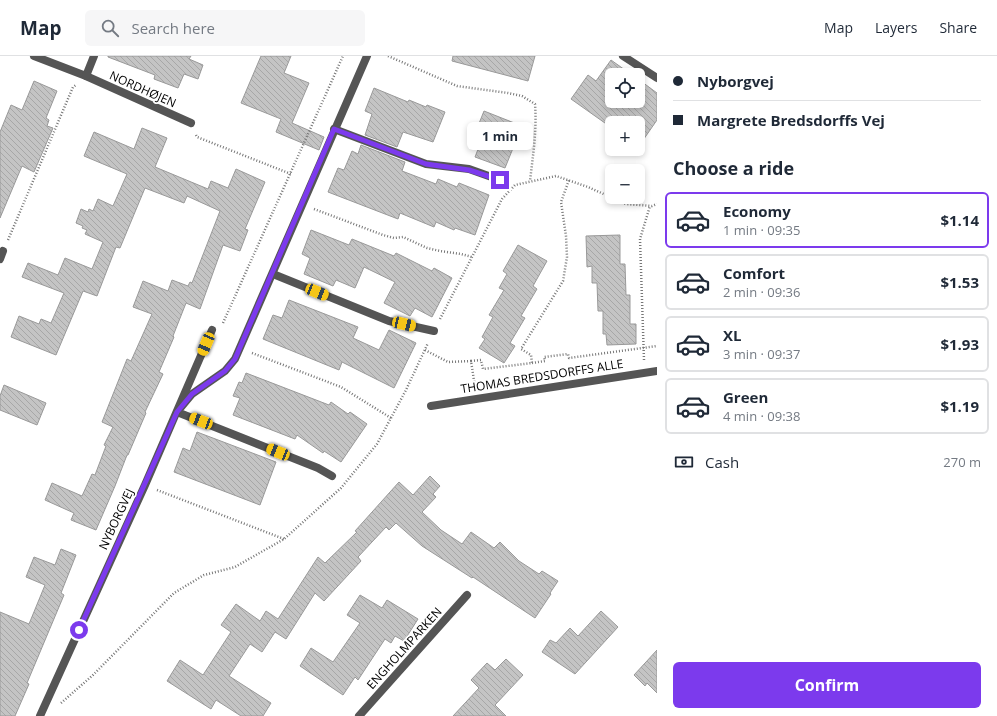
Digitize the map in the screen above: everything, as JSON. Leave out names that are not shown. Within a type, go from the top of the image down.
[{"type":"street","name":"NORDHØJEN","points":[[34,56],[86,76],[191,123]]},
{"type":"street","points":[[86,76],[94,56]]},
{"type":"street","points":[[332,476],[318,468],[177,412],[192,394],[225,371],[235,359],[366,56]]},
{"type":"street","points":[[623,56],[657,78]]},
{"type":"street","points":[[334,129],[426,164],[469,170],[500,180]]},
{"type":"street","points":[[273,274],[389,320],[434,331]]},
{"type":"street","name":"NYBORGVEJ","points":[[40,716],[145,485],[212,330]]},
{"type":"street","name":"THOMAS BREDSDORFFS ALLE","points":[[431,406],[657,371]]},
{"type":"street","name":"ENGHOLMPARKEN","points":[[359,716],[468,595]]},
{"type":"path","points":[[212,330],[219,331],[344,56]]},
{"type":"path","points":[[388,56],[457,86],[522,96],[535,104],[535,131],[530,181]]},
{"type":"path","points":[[2,255],[73,87],[86,76]]},
{"type":"path","points":[[191,123],[197,137],[291,174]]},
{"type":"path","points":[[58,706],[93,675],[174,593],[204,576],[236,567],[284,539],[341,488],[357,470],[377,444],[406,390],[424,350],[502,199],[515,185],[556,176],[588,187],[626,204],[650,206],[657,204]]},
{"type":"path","points":[[532,363],[531,355],[521,349],[563,282],[566,269],[566,236],[561,202],[569,180]]},
{"type":"path","points":[[302,205],[383,235],[394,238],[403,237],[426,248],[472,257]]},
{"type":"path","points":[[645,373],[642,348],[640,239],[650,206]]},
{"type":"path","points":[[424,350],[448,362],[481,360],[482,369],[545,361],[544,357],[568,354],[569,358],[657,346]]},
{"type":"path","points":[[240,349],[341,388],[391,418]]},
{"type":"path","points":[[471,361],[476,398]]},
{"type":"path","points":[[145,485],[284,539]]},
{"type":"building","points":[[108,56],[191,56],[189,59],[203,65],[198,79],[184,74],[178,88],[154,79],[155,75]]},
{"type":"building","points":[[261,56],[291,56],[284,73],[309,83],[292,123],[324,137],[319,150],[276,132],[281,119],[241,103]]},
{"type":"building","points":[[453,56],[535,56],[528,81],[452,61]]},
{"type":"building","points":[[611,60],[622,68],[605,68]]},
{"type":"building","points":[[605,68],[605,108],[645,108],[645,84],[657,93],[657,120],[645,137],[645,116],[605,116],[605,123],[571,99],[588,75],[596,81]]},
{"type":"building","points":[[34,81],[57,91],[46,118],[49,120],[47,126],[53,128],[34,172],[22,166],[0,218],[0,132],[11,105],[22,110]]},
{"type":"building","points":[[374,88],[408,102],[409,100],[426,107],[427,105],[445,112],[433,142],[403,132],[397,147],[365,135],[372,114],[365,111]]},
{"type":"building","points":[[484,111],[522,126],[505,168],[475,157],[482,139],[474,136]]},
{"type":"building","points":[[142,128],[167,138],[155,167],[208,189],[211,181],[228,188],[236,169],[265,182],[245,229],[248,230],[240,251],[223,245],[200,309],[186,303],[173,336],[174,337],[159,372],[163,374],[145,412],[146,413],[96,530],[71,520],[74,513],[45,500],[52,483],[82,496],[92,474],[95,475],[106,446],[104,445],[113,427],[102,422],[127,359],[131,361],[152,314],[133,307],[143,281],[168,291],[172,280],[188,286],[190,282],[192,283],[220,211],[187,196],[184,203],[145,188],[120,248],[116,247],[97,296],[83,291],[56,355],[11,337],[19,316],[39,324],[41,319],[51,323],[64,293],[22,277],[28,263],[58,275],[65,258],[92,269],[103,242],[85,234],[87,230],[82,228],[83,226],[76,223],[81,209],[88,212],[89,209],[93,211],[98,199],[113,206],[127,174],[84,156],[94,132],[134,149]]},
{"type":"building","points":[[361,145],[405,162],[402,171],[436,184],[438,179],[457,187],[459,183],[489,195],[475,235],[455,228],[454,230],[436,222],[434,227],[400,213],[398,219],[328,192],[338,168],[344,170],[352,151],[358,154]]},
{"type":"building","points":[[311,230],[349,245],[352,239],[394,256],[396,253],[432,271],[434,268],[452,278],[432,317],[415,308],[410,316],[384,303],[395,282],[364,267],[355,288],[336,280],[333,286],[304,274],[310,258],[302,254]]},
{"type":"building","points":[[620,235],[620,264],[625,264],[626,295],[630,295],[630,324],[636,324],[636,344],[607,345],[606,334],[603,334],[603,311],[598,311],[597,283],[592,283],[592,266],[587,267],[586,236]]},
{"type":"building","points":[[518,245],[547,261],[533,286],[537,289],[521,316],[525,318],[510,343],[515,346],[504,363],[479,348],[485,339],[482,337],[493,317],[489,315],[504,290],[499,288],[507,274],[503,271]]},
{"type":"building","points":[[289,300],[358,327],[353,338],[379,350],[389,330],[416,343],[394,388],[342,362],[339,370],[263,339],[273,315],[282,318]]},
{"type":"building","points":[[246,373],[329,405],[331,402],[348,414],[350,412],[367,424],[341,462],[324,451],[323,453],[297,435],[295,439],[233,415],[240,398],[233,396],[239,382],[242,383]]},
{"type":"building","points":[[4,385],[46,403],[37,425],[0,410],[0,396]]},
{"type":"building","points":[[197,432],[276,462],[260,505],[174,472],[183,448],[190,451]]},
{"type":"building","points":[[430,476],[440,486],[433,494],[436,497],[422,512],[441,530],[462,544],[471,532],[494,548],[500,542],[519,561],[539,574],[542,571],[558,581],[535,618],[473,577],[472,578],[422,546],[396,523],[389,530],[386,527],[358,557],[361,561],[324,601],[315,593],[286,639],[275,632],[262,652],[250,644],[229,676],[271,703],[263,716],[241,716],[216,700],[211,709],[167,681],[180,660],[203,675],[231,632],[221,625],[236,604],[260,621],[266,611],[278,619],[318,557],[325,563],[357,532],[355,531],[399,482],[413,495]]},
{"type":"building","points":[[61,549],[76,555],[61,593],[64,595],[27,683],[29,684],[15,716],[0,716],[0,612],[29,624],[45,585],[26,577],[34,557],[55,565]]},
{"type":"building","points":[[360,595],[382,608],[387,600],[418,619],[404,641],[395,636],[391,643],[385,639],[358,680],[355,677],[343,695],[300,666],[311,648],[333,662],[360,623],[347,615]]},
{"type":"building","points":[[601,611],[618,627],[575,674],[542,652],[550,640],[556,643],[570,628],[578,636]]},
{"type":"building","points":[[657,650],[657,693],[647,683],[645,686],[634,675]]},
{"type":"building","points":[[506,659],[523,675],[495,705],[506,716],[453,716],[479,688],[471,680],[487,663],[495,670]]},
{"type":"route","points":[[79,630],[177,412],[192,394],[225,371],[235,359],[273,274],[334,129],[426,164],[469,170],[500,180]]}]
